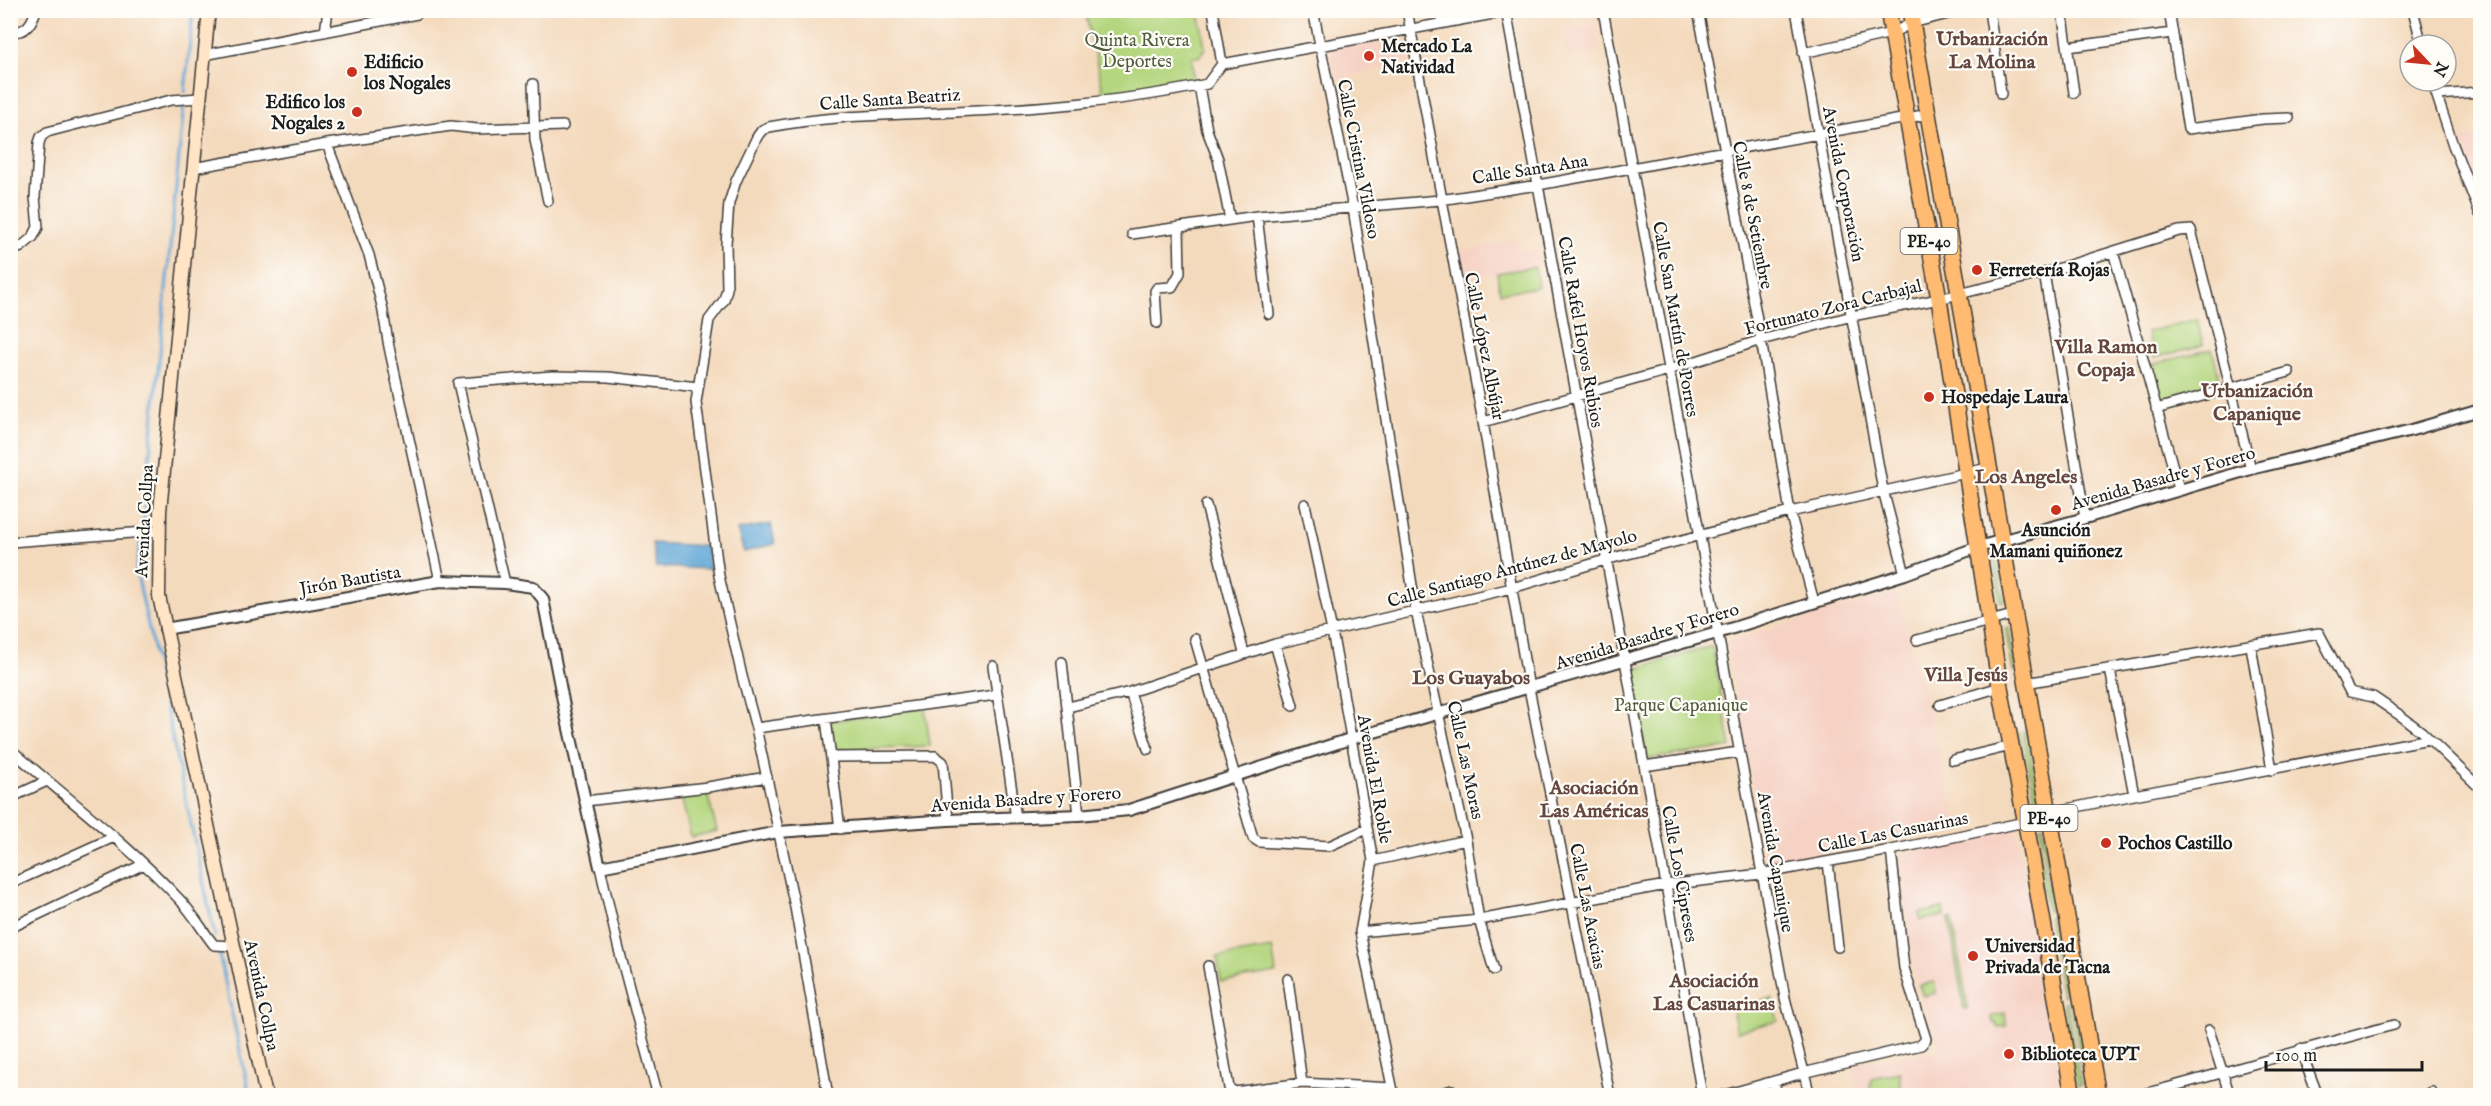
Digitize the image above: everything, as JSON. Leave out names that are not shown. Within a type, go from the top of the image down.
[{"type":"highway","name":"PE-40","points":[[1888,10],[1939,299],[2000,687],[2073,1095]]},
{"type":"highway","name":"PE-40","points":[[1911,17],[2098,1095]]},
{"type":"highway","points":[[2007,719],[2031,714]]},
{"type":"main road","name":"Avenida Collpa","points":[[209,10],[159,531],[159,596],[266,1095]]},
{"type":"street","points":[[10,31],[26,29],[32,22],[36,10]]},
{"type":"street","points":[[326,32],[328,10]]},
{"type":"street","points":[[1213,10],[1222,64],[1213,80],[1199,86],[1207,130],[1218,159],[1230,220]]},
{"type":"street","name":"Calle Cristina Vildoso","points":[[1313,10],[1353,208],[1401,521]]},
{"type":"street","name":"Calle López Albújar","points":[[1407,10],[1440,200],[1483,422],[1529,688]]},
{"type":"street","name":"Calle San Martín de Porres","points":[[1603,10],[1717,633]]},
{"type":"street","name":"Calle 8 de Setiembre","points":[[1698,10],[1761,340],[1790,512],[1814,602]]},
{"type":"street","name":"Avenida Corporación","points":[[1796,10],[1883,490],[1905,574]]},
{"type":"street","points":[[1803,53],[1892,33],[1911,17],[1964,10]]},
{"type":"street","points":[[1989,10],[2001,94]]},
{"type":"street","points":[[2062,10],[2074,93]]},
{"type":"street","points":[[2169,10],[2188,129],[2264,118],[2289,118]]},
{"type":"street","points":[[2414,10],[2419,33]]},
{"type":"street","points":[[1222,64],[1509,11]]},
{"type":"street","name":"Calle Rafel Hoyos Rubios","points":[[1509,11],[1575,396],[1624,660]]},
{"type":"street","points":[[204,55],[417,14]]},
{"type":"street","points":[[2068,47],[2172,33]]},
{"type":"street","points":[[533,84],[534,127],[548,201]]},
{"type":"street","name":"Calle Santa Beatriz","points":[[698,387],[709,320],[724,300],[728,290],[727,217],[732,191],[762,130],[784,124],[852,115],[1019,108],[1100,100],[1199,86]]},
{"type":"street","points":[[2481,92],[2437,95],[2453,145],[2481,214]]},
{"type":"street","points":[[10,251],[21,247],[33,237],[38,227],[35,197],[39,143],[41,137],[47,132],[171,100],[200,98]]},
{"type":"street","name":"Calle Santa Ana","points":[[1132,234],[1257,216],[1440,200],[1632,169],[1929,114]]},
{"type":"street","points":[[193,168],[327,144],[451,126],[477,129],[563,126]]},
{"type":"street","points":[[327,144],[369,255],[382,306],[440,581]]},
{"type":"street","points":[[1257,216],[1269,314]]},
{"type":"street","points":[[1157,323],[1155,291],[1157,288],[1172,287],[1180,273],[1179,227]]},
{"type":"street","name":"Fortunato Zora Carbajal","points":[[1483,422],[1669,370],[1761,340],[1852,316],[1939,299],[1959,292],[2044,273],[2179,231],[2191,230],[2231,389]]},
{"type":"street","points":[[2113,251],[2180,489]]},
{"type":"street","points":[[2044,273],[2085,518]]},
{"type":"street","points":[[2156,409],[2289,372]]},
{"type":"street","points":[[504,583],[458,383],[553,376],[608,377],[698,387],[696,402],[719,576],[756,728],[795,907],[828,1095]]},
{"type":"street","points":[[2231,389],[2251,469]]},
{"type":"street","name":"Avenida Basadre y Forero","points":[[600,867],[778,832],[948,820],[1079,815],[1128,810],[1350,739],[1717,633],[1905,574],[1978,546],[2085,518],[2251,469],[2412,430],[2481,410]]},
{"type":"street","name":"Calle Santiago Antúnez de Mayolo","points":[[1068,707],[1130,692],[1275,644],[1512,588],[1605,560],[1790,512],[1988,468]]},
{"type":"street","name":"Avenida El Roble","points":[[1305,504],[1332,631],[1372,861],[1360,932],[1393,1092]]},
{"type":"street","points":[[1206,505],[1244,653]]},
{"type":"street","name":"Calle Las Moras","points":[[1401,521],[1416,611],[1466,840],[1479,920],[1494,970]]},
{"type":"street","points":[[10,542],[159,531]]},
{"type":"street","name":"Jirón Bautista","points":[[165,629],[440,581],[522,584],[533,587],[543,599],[585,801]]},
{"type":"street","points":[[1917,640],[2013,615]]},
{"type":"street","name":"Avenida Capanique","points":[[1717,633],[1785,998],[1809,1095]]},
{"type":"street","points":[[2025,683],[2319,633],[2350,692],[2373,697],[2429,739],[2481,788]]},
{"type":"street","points":[[1195,639],[1251,835],[1259,842],[1329,846],[1367,829]]},
{"type":"street","points":[[1275,644],[1293,706]]},
{"type":"street","points":[[2251,646],[2272,770]]},
{"type":"street","name":"Calle Los Cipreses","points":[[1624,660],[1702,1095]]},
{"type":"street","points":[[1062,662],[1079,815]]},
{"type":"street","points":[[993,666],[1016,818]]},
{"type":"street","points":[[2110,669],[2134,795]]},
{"type":"street","points":[[1940,705],[2000,687]]},
{"type":"street","name":"Calle Las Acacias","points":[[1529,688],[1610,1095]]},
{"type":"street","points":[[1130,692],[1148,749]]},
{"type":"street","points":[[756,728],[996,695]]},
{"type":"street","points":[[826,719],[840,829]]},
{"type":"street","name":"Calle Las Casuarinas","points":[[1360,932],[1479,920],[1666,885],[1761,874],[1828,862],[2025,822],[2048,813],[2134,795],[2429,739]]},
{"type":"street","points":[[1953,760],[2011,746]]},
{"type":"street","points":[[10,749],[144,864],[195,917],[214,945],[233,946]]},
{"type":"street","points":[[1644,766],[1739,753]]},
{"type":"street","points":[[831,758],[935,756],[943,762],[948,820]]},
{"type":"street","points":[[658,1095],[618,946],[585,801],[708,787],[767,777]]},
{"type":"street","points":[[10,798],[47,781]]},
{"type":"street","points":[[10,884],[114,837]]},
{"type":"street","points":[[1372,861],[1466,840]]},
{"type":"street","points":[[1721,1095],[1803,1072],[1922,1045],[1926,1039],[1904,968],[1891,850]]},
{"type":"street","points":[[1828,862],[1838,947]]},
{"type":"street","points":[[10,928],[144,864]]},
{"type":"street","points":[[1208,966],[1229,1088],[1235,1092],[1243,1092],[1302,1083],[1393,1092]]},
{"type":"street","points":[[1288,979],[1302,1083]]},
{"type":"street","points":[[2136,1095],[2223,1074],[2300,1049],[2394,1025]]},
{"type":"street","points":[[2209,1030],[2230,1095]]},
{"type":"street","points":[[2300,1049],[2318,1095]]},
{"type":"street","points":[[1774,1081],[1777,1095]]},
{"type":"street","points":[[1431,1095],[1452,1090]]},
{"type":"shaded area","points":[[1595,25],[1599,50],[1567,55],[1563,30]]},
{"type":"shaded area","name":"Mercado La Natividad","points":[[1402,35],[1405,37],[1408,63],[1336,80],[1330,50],[1332,47]]},
{"type":"shaded area","points":[[2480,136],[2480,188],[2479,188],[2458,139]]},
{"type":"shaded area","points":[[1517,240],[1519,252],[1537,249],[1540,265],[1462,279],[1457,252]]},
{"type":"shaded area","points":[[1897,592],[1957,822],[1766,864],[1727,642]]},
{"type":"shaded area","name":"Universidad Privada de Tacna","points":[[2016,830],[2032,921],[2034,947],[2062,1095],[1856,1095],[1853,1063],[1939,1051],[1940,1048],[1911,965],[1901,853]]},
{"type":"green space","name":"Quinta Rivera Deportes","points":[[1085,11],[1199,11],[1205,48],[1199,57],[1192,57],[1194,83],[1104,96]]},
{"type":"green space","points":[[1535,267],[1538,287],[1500,293],[1497,273]]},
{"type":"green space","points":[[2197,319],[2203,345],[2154,358],[2147,332]]},
{"type":"green space","points":[[2212,349],[2222,387],[2160,402],[2150,365]]},
{"type":"green space","points":[[1993,557],[1996,557],[2004,601],[2000,602]]},
{"type":"green space","points":[[2009,628],[2016,670],[2013,671],[2005,629]]},
{"type":"green space","name":"Parque Capanique","points":[[1712,646],[1731,747],[1647,759],[1632,670]]},
{"type":"green space","points":[[925,708],[930,746],[832,750],[830,721]]},
{"type":"green space","points":[[2027,730],[2039,798],[2035,799],[2023,731]]},
{"type":"green space","points":[[2019,732],[2031,800],[2028,800],[2016,733]]},
{"type":"green space","points":[[707,793],[717,831],[691,837],[681,796]]},
{"type":"green space","points":[[2043,825],[2058,909],[2054,909],[2040,826]]},
{"type":"green space","points":[[2036,827],[2051,910],[2047,911],[2032,828]]},
{"type":"green space","points":[[1943,908],[1944,916],[1920,920],[1919,913]]},
{"type":"green space","points":[[2059,914],[2073,994],[2069,995],[2055,915]]},
{"type":"green space","points":[[2052,916],[2065,995],[2062,996],[2048,917]]},
{"type":"green space","points":[[1949,919],[1952,919],[1968,1008],[1964,1009]]},
{"type":"green space","points":[[1272,948],[1276,973],[1221,982],[1217,957]]},
{"type":"green space","points":[[1934,982],[1936,993],[1923,996],[1919,985]]},
{"type":"green space","points":[[1772,998],[1778,1021],[1737,1031],[1732,1009]]},
{"type":"green space","points":[[2074,999],[2088,1083],[2085,1084],[2070,1000]]},
{"type":"green space","points":[[2066,1001],[2081,1085],[2077,1085],[2063,1002]]},
{"type":"green space","points":[[2005,1013],[2006,1026],[1997,1027],[1996,1023],[1993,1023],[1992,1016]]},
{"type":"green space","points":[[1900,1072],[1900,1088],[1870,1092],[1871,1078]]},
{"type":"water","points":[[771,524],[775,544],[744,552],[737,530]]},
{"type":"water","points":[[652,543],[707,546],[710,569],[656,567]]},
{"type":"waterway","points":[[185,92],[193,10]]},
{"type":"waterway","points":[[143,526],[184,104]]},
{"type":"waterway","points":[[142,535],[136,569],[215,936]]},
{"type":"waterway","points":[[219,954],[250,1096]]},
{"type":"place","name":"Mercado La Natividad","points":[[1369,56]]},
{"type":"place","name":"Edificio los Nogales","points":[[352,72]]},
{"type":"place","name":"Edifico los Nogales 2","points":[[357,112]]},
{"type":"place","name":"Ferretería Rojas","points":[[1977,270]]},
{"type":"place","name":"Hospedaje Laura","points":[[1929,397]]},
{"type":"place","name":"Asunción Mamani quiñonez","points":[[2056,510]]},
{"type":"place","name":"Pochos Castillo","points":[[2106,843]]},
{"type":"place","name":"Universidad Privada de Tacna","points":[[1973,956]]},
{"type":"place","name":"Biblioteca UPT","points":[[2009,1054]]},
{"type":"district","name":"Urbanización La Molina","points":[[1992,50]]},
{"type":"district","name":"Villa Ramon Copaja","points":[[2106,358]]},
{"type":"district","name":"Urbanización Capanique","points":[[2257,402]]},
{"type":"district","name":"Los Angeles","points":[[2026,476]]},
{"type":"district","name":"Villa Jesús","points":[[1966,674]]},
{"type":"district","name":"Los Guayabos","points":[[1471,677]]},
{"type":"district","name":"Asociación Las Américas","points":[[1594,798]]},
{"type":"district","name":"Asociación Las Casuarinas","points":[[1714,992]]}]
